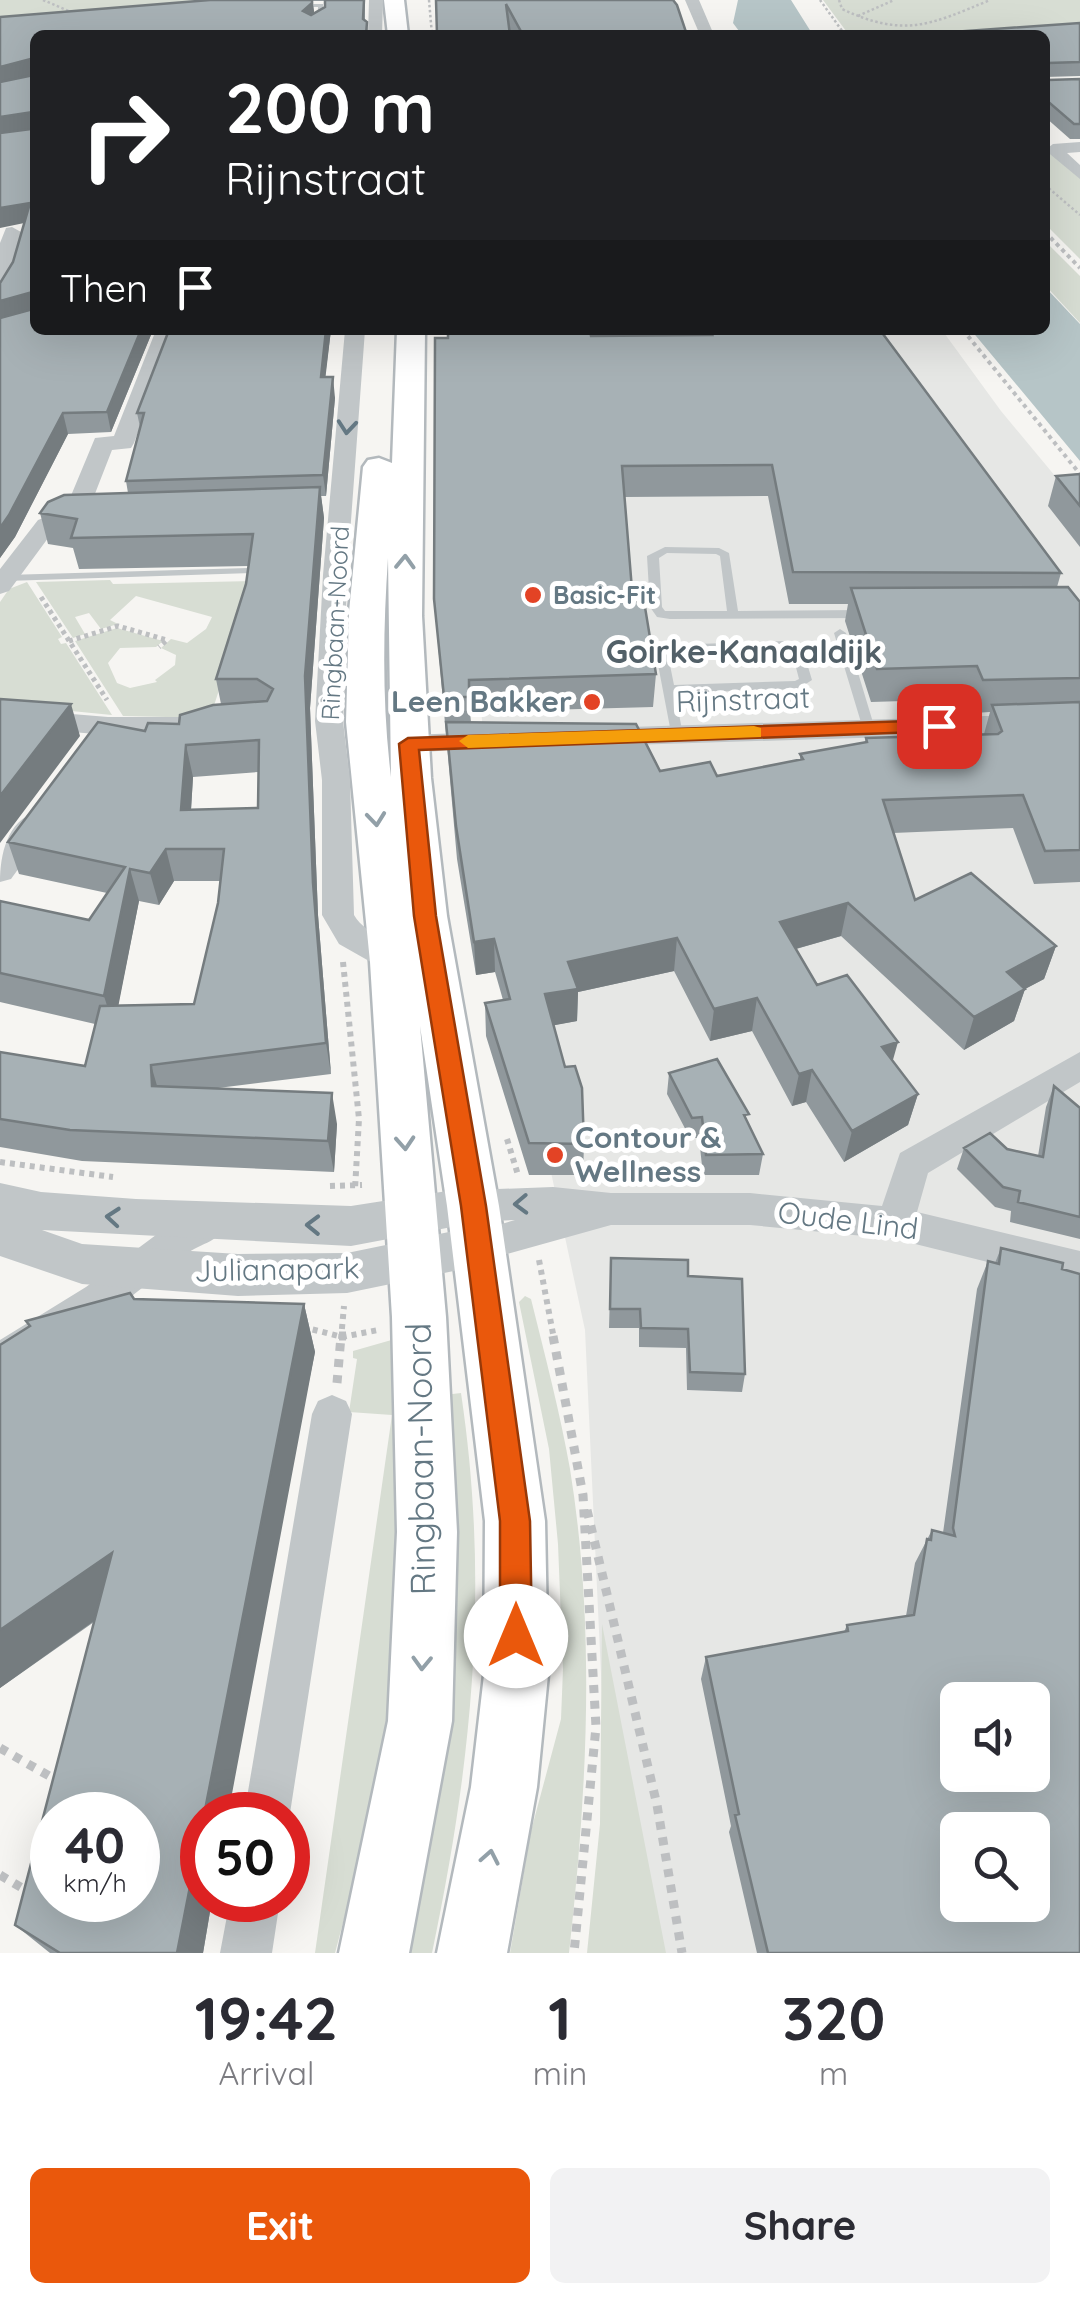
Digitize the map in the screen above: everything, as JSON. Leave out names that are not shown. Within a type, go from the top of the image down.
[{"type":"main road","points":[[394,0],[397,30]]},
{"type":"main road","name":"Ringbaan-Noord","points":[[374,1953],[420,1721],[428,1532],[392,962],[365,722],[367,612],[385,335]]},
{"type":"main road","name":"Ringbaan-Noord","points":[[410,335],[404,616],[422,743],[425,916],[476,1226],[515,1521],[516,1675],[504,1787],[472,1953]]},
{"type":"main road","name":"Ringbaan-Noord","points":[[367,612],[380,629],[382,640],[387,739],[391,744],[422,743]]},
{"type":"street","points":[[375,30],[376,0]]},
{"type":"street","points":[[692,0],[705,30]]},
{"type":"street","points":[[1080,147],[1053,149],[1080,174]]},
{"type":"street","points":[[0,214],[6,233],[0,280]]},
{"type":"street","points":[[12,581],[46,524],[87,514],[103,443],[122,443],[164,335]]},
{"type":"street","name":"Ringbaan-Noord","points":[[338,916],[336,780],[329,722],[332,508],[354,335]]},
{"type":"street","points":[[332,508],[374,534]]},
{"type":"street","points":[[0,716],[116,726],[212,725]]},
{"type":"street","name":"Rijnstraat","points":[[566,738],[1080,722]]},
{"type":"street","points":[[87,756],[116,726]]},
{"type":"street","points":[[422,743],[510,740]]},
{"type":"street","points":[[0,871],[54,799]]},
{"type":"street","points":[[338,916],[350,936],[392,962]]},
{"type":"street","points":[[894,1222],[913,1164],[1080,1065]]},
{"type":"street","name":"Julianapark","points":[[0,1202],[41,1211],[210,1223],[351,1226],[412,1238]]},
{"type":"street","name":"Oude Lind","points":[[412,1238],[476,1226],[612,1210],[750,1209],[894,1222],[1080,1268]]},
{"type":"street","name":"Julianapark","points":[[0,1362],[177,1240],[210,1223]]},
{"type":"street","name":"Julianapark","points":[[0,1236],[82,1264],[238,1275],[347,1273],[412,1238]]},
{"type":"street","points":[[272,1792],[332,1414]]},
{"type":"street","points":[[246,1953],[251,1922]]},
{"type":"lane","points":[[292,17],[288,3],[321,5],[320,23],[314,30]]},
{"type":"lane","points":[[299,24],[311,30]]},
{"type":"lane","points":[[733,615],[724,556],[719,551],[665,550],[653,556],[656,607],[661,614],[733,615],[887,614]]},
{"type":"lane","points":[[12,581],[248,571]]},
{"type":"lane","points":[[840,632],[869,728]]},
{"type":"lane","points":[[668,689],[798,685],[806,680],[797,650],[787,645],[668,649],[662,654],[668,689],[677,735]]},
{"type":"path","points":[[43,0],[71,12],[69,21]]},
{"type":"path","points":[[422,30],[428,0]]},
{"type":"path","points":[[820,0],[842,30]]},
{"type":"path","points":[[838,0],[842,9],[892,30]]},
{"type":"path","points":[[857,16],[894,0]]},
{"type":"path","points":[[913,30],[990,0]]},
{"type":"path","points":[[1050,190],[1080,215]]},
{"type":"path","points":[[1050,237],[1080,268]]},
{"type":"path","points":[[967,335],[1080,474]]},
{"type":"path","points":[[12,581],[70,641],[116,726]]},
{"type":"path","points":[[70,641],[118,626],[167,640],[159,647]]},
{"type":"path","points":[[338,916],[358,1120],[355,1185]]},
{"type":"path","points":[[0,1162],[121,1178]]},
{"type":"path","points":[[332,1414],[342,1338]]},
{"type":"path","points":[[583,1495],[656,1805],[682,1953]]},
{"type":"path","points":[[0,1748],[21,1756],[63,1783]]},
{"type":"path","points":[[0,1875],[30,1892]]},
{"type":"shaded area","points":[[0,0],[207,0],[212,8],[0,22]]},
{"type":"shaded area","points":[[738,0],[791,0],[810,30],[738,30],[733,23]]},
{"type":"shaded area","points":[[823,0],[1080,0],[1080,26],[845,30]]},
{"type":"shaded area","points":[[1050,152],[1080,176],[1080,259],[1050,229]]},
{"type":"shaded area","points":[[1050,246],[1080,276],[1080,323],[1050,290]]},
{"type":"shaded area","points":[[1050,292],[1080,324],[1080,461],[975,335],[1050,335]]},
{"type":"shaded area","points":[[458,335],[946,335],[1001,411],[1080,506],[1080,1953],[614,1953],[585,1330],[513,996],[463,550]]},
{"type":"shaded area","points":[[110,580],[113,584],[254,581],[210,718],[123,716],[75,641],[117,628],[163,641],[156,647],[120,648],[108,663],[117,683],[130,688],[157,682],[175,665],[176,655],[161,648],[171,639],[187,643],[206,629],[212,617],[136,596],[110,620],[118,624],[101,629],[89,613],[75,617],[85,634],[73,638],[36,582]]},
{"type":"shaded area","points":[[27,582],[62,637],[58,639],[61,644],[66,643],[112,715],[0,704],[0,602],[9,589]]},
{"type":"shaded area","points":[[525,1296],[531,1299],[566,1448],[583,1590],[584,1772],[569,1953],[510,1953],[531,1831],[561,1719],[563,1669],[549,1449],[519,1302]]},
{"type":"shaded area","points":[[395,1339],[407,1378],[390,1699],[365,1840],[335,1953],[315,1953],[392,1415],[349,1412],[357,1359],[353,1358],[353,1351]]},
{"type":"shaded area","points":[[461,1393],[470,1465],[475,1605],[466,1743],[432,1953],[391,1953],[444,1395]]},
{"type":"shaded area","points":[[602,1624],[666,1953],[587,1953],[600,1824]]},
{"type":"building","points":[[210,0],[312,0],[303,11],[311,15],[325,7],[325,0],[364,0],[363,19],[367,22],[366,30],[30,30],[30,59],[0,67],[0,17]]},
{"type":"building","points":[[436,0],[673,0],[685,30],[520,30],[506,4],[509,30],[437,30]]},
{"type":"building","points":[[1080,23],[1080,62],[1050,63],[1050,30],[980,30]]},
{"type":"building","points":[[30,76],[30,112],[0,117],[0,82]]},
{"type":"building","points":[[1080,79],[1080,124],[1074,124],[1050,103],[1050,80]]},
{"type":"building","points":[[30,129],[30,203],[0,208],[0,133]]},
{"type":"building","points":[[30,203],[30,293],[0,301],[0,283],[13,262]]},
{"type":"building","points":[[30,310],[30,335],[139,335],[107,412],[63,413],[0,528],[0,318]]},
{"type":"building","points":[[167,335],[325,335],[321,377],[333,377],[323,475],[126,481],[144,413],[137,413]]},
{"type":"building","points":[[884,335],[1061,573],[793,572],[772,465],[622,466],[633,602],[644,601],[656,674],[469,680],[469,697],[444,697],[434,599],[435,338]]},
{"type":"building","points":[[1080,474],[1080,506],[1056,476]]},
{"type":"building","points":[[320,487],[305,676],[313,883],[326,1043],[151,1065],[152,1086],[332,1093],[328,1141],[70,1130],[0,1119],[0,1052],[85,1066],[100,1006],[194,1004],[218,903],[224,849],[166,849],[150,873],[130,869],[104,996],[0,973],[0,901],[89,920],[125,867],[8,842],[98,722],[145,731],[148,723],[179,724],[180,715],[213,705],[267,701],[273,689],[257,679],[216,679],[246,584],[253,534],[71,538],[77,519],[40,513],[48,502],[64,495]],"holes":[[[259,740],[258,808],[181,810],[186,745]]]},
{"type":"building","points":[[1068,587],[1080,602],[1080,678],[983,680],[977,666],[877,669],[851,588]]},
{"type":"building","points":[[0,699],[71,704],[0,796]]},
{"type":"building","points":[[1080,702],[1080,850],[1045,851],[1023,795],[883,800],[915,900],[971,873],[1056,946],[1007,972],[1025,989],[974,1017],[848,903],[780,922],[817,985],[847,975],[898,1042],[882,1047],[918,1094],[852,1131],[812,1070],[799,1074],[757,998],[714,1009],[677,938],[568,962],[578,989],[545,994],[565,1067],[575,1066],[582,1088],[584,1144],[529,1143],[485,1003],[510,999],[494,939],[474,942],[456,826],[446,722],[636,724],[660,771],[710,762],[717,776],[803,759],[800,754],[867,742],[866,738],[998,734],[1002,731],[992,705]]},
{"type":"building","points":[[717,1059],[749,1114],[744,1115],[763,1154],[706,1155],[702,1117],[692,1118],[669,1073]]},
{"type":"building","points":[[1054,1086],[1080,1108],[1080,1217],[1018,1202],[1020,1191],[1003,1187],[964,1148],[990,1133],[1007,1149],[1043,1157]]},
{"type":"building","points":[[1001,1248],[1063,1263],[1062,1269],[1080,1274],[1080,1953],[768,1953],[735,1815],[739,1814],[706,1657],[848,1631],[847,1625],[914,1615],[927,1539],[931,1540],[932,1530],[955,1536],[988,1261],[999,1264]]},
{"type":"building","points":[[611,1258],[688,1260],[688,1276],[742,1279],[745,1374],[690,1372],[688,1329],[641,1328],[640,1309],[610,1309]]},
{"type":"building","points":[[130,1293],[134,1299],[304,1304],[209,1792],[180,1792],[180,1922],[183,1922],[177,1953],[60,1953],[15,1925],[30,1867],[30,1922],[160,1922],[160,1792],[50,1792],[112,1553],[0,1630],[0,1345],[30,1326],[26,1321]]},
{"type":"slow traffic","points":[[468,741],[754,732]]},
{"type":"place","name":"Basic-Fit","points":[[533,595]]},
{"type":"place","name":"Leen Bakker","points":[[592,702]]},
{"type":"place","name":"Contour & Wellness","points":[[555,1155]]},
{"type":"district","name":"Goirke-Kanaaldijk","points":[[744,652]]},
{"type":"route","points":[[516,1636],[515,1521],[474,1206],[425,916],[408,744],[939,726]]}]
